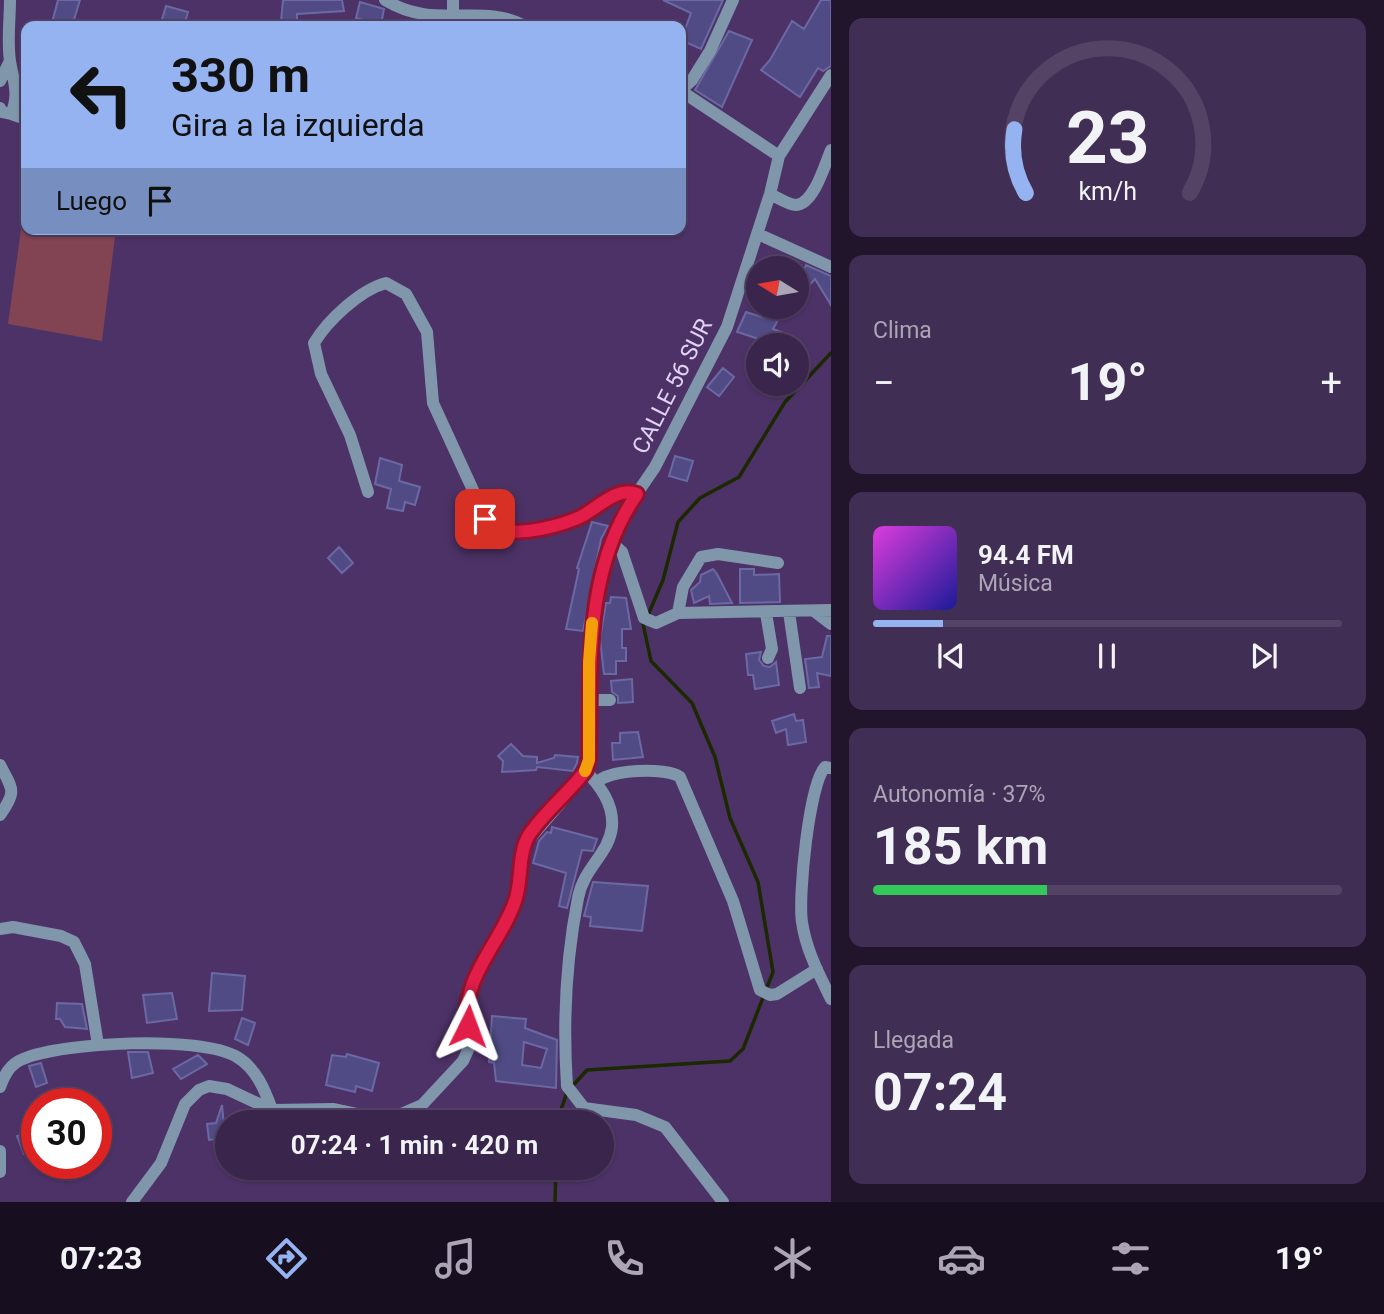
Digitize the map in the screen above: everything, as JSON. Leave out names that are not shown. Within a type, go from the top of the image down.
[{"type":"street","points":[[6,111],[17,102],[15,76],[10,61],[10,0]]},
{"type":"street","points":[[385,0],[406,13],[495,17],[508,21]]},
{"type":"street","points":[[453,0],[453,17]]},
{"type":"street","points":[[686,86],[710,51],[733,0]]},
{"type":"street","points":[[0,81],[10,61]]},
{"type":"street","name":"CALLE 56 SUR","points":[[586,770],[589,760],[593,622],[610,541],[655,467],[743,300],[779,156],[831,75]]},
{"type":"street","points":[[686,94],[779,156]]},
{"type":"street","points":[[770,194],[794,205],[800,204],[810,196],[831,150]]},
{"type":"street","points":[[758,234],[831,267]]},
{"type":"street","points":[[368,492],[350,435],[321,374],[314,343],[320,333],[366,291],[386,284],[405,294],[428,332],[433,404],[489,525],[516,531],[551,527],[579,518],[623,492],[637,494]]},
{"type":"street","points":[[610,541],[622,552],[644,618],[656,622],[678,613],[831,610]]},
{"type":"street","points":[[678,613],[683,587],[701,557],[718,554],[778,563]]},
{"type":"street","points":[[814,611],[831,624]]},
{"type":"street","points":[[789,612],[800,688]]},
{"type":"street","points":[[766,613],[772,649],[768,658]]},
{"type":"street","points":[[590,700],[610,700]]},
{"type":"street","points":[[0,765],[12,788],[11,800],[0,815]]},
{"type":"street","points":[[831,768],[825,767],[818,780],[804,866],[802,920],[817,969],[831,999]]},
{"type":"street","points":[[410,1110],[422,1105],[437,1092],[463,1061],[468,1050],[468,994],[511,912],[526,843],[586,770],[597,783],[610,808],[612,827],[606,849],[586,871],[578,898],[564,1020],[570,1092],[584,1108],[636,1115],[665,1127],[723,1202]]},
{"type":"street","points":[[597,783],[605,775],[659,770],[680,777],[733,901],[761,990],[770,995],[776,994],[817,969]]},
{"type":"street","points":[[0,929],[13,927],[61,936],[74,942],[85,964],[98,1045]]},
{"type":"street","points":[[0,1087],[9,1068],[24,1058],[98,1045],[198,1046],[239,1058],[266,1091],[272,1110]]},
{"type":"street","points":[[132,1202],[162,1163],[186,1104],[199,1090],[209,1086],[227,1089],[272,1110],[339,1110]]},
{"type":"street","points":[[0,1151],[0,1172]]},
{"type":"shaded area","points":[[21,229],[21,235],[115,235],[102,341],[8,324]]},
{"type":"building","points":[[58,0],[80,0],[74,21],[52,21]]},
{"type":"building","points":[[283,0],[342,0],[344,11],[297,14],[297,21],[281,21]]},
{"type":"building","points":[[663,0],[723,0],[701,49],[686,42],[686,26],[691,13]]},
{"type":"building","points":[[821,0],[831,0],[831,66],[823,71],[818,68],[800,97],[761,70],[770,60],[792,21],[804,29]]},
{"type":"building","points":[[360,2],[384,9],[382,21],[356,18]]},
{"type":"building","points":[[166,6],[188,12],[185,21],[162,21]]},
{"type":"building","points":[[729,31],[752,40],[722,107],[695,90]]},
{"type":"building","points":[[809,266],[831,276],[831,305],[815,279],[809,286]]},
{"type":"building","points":[[746,312],[746,319],[778,319],[773,329],[784,333],[746,335],[737,332]]},
{"type":"building","points":[[723,368],[734,377],[719,396],[707,387]]},
{"type":"building","points":[[675,456],[693,461],[687,481],[669,476]]},
{"type":"building","points":[[380,458],[402,465],[399,481],[420,487],[415,505],[405,502],[403,511],[387,508],[391,489],[375,484]]},
{"type":"building","points":[[592,522],[608,526],[601,539],[583,631],[566,629],[579,569],[577,568]]},
{"type":"building","points":[[339,547],[353,563],[342,573],[328,558]]},
{"type":"building","points":[[713,569],[732,603],[710,604],[709,596],[694,603],[691,590],[700,582],[701,575]]},
{"type":"building","points":[[740,569],[754,569],[754,575],[779,574],[780,602],[740,603]]},
{"type":"building","points":[[611,597],[626,598],[631,629],[622,629],[622,648],[626,648],[626,661],[616,661],[616,674],[604,674],[600,639],[606,603],[610,603]]},
{"type":"building","points":[[827,636],[831,636],[831,676],[817,673],[819,687],[809,688],[805,659],[822,657]]},
{"type":"building","points":[[761,652],[759,660],[764,666],[770,667],[776,662],[779,685],[755,689],[753,675],[748,675],[746,654]]},
{"type":"building","points":[[632,679],[633,702],[618,703],[618,696],[612,692],[611,681]]},
{"type":"building","points":[[794,714],[796,721],[803,720],[806,742],[788,745],[786,729],[776,733],[772,721]]},
{"type":"building","points":[[638,732],[643,757],[613,760],[612,743],[620,743],[620,733]]},
{"type":"building","points":[[511,744],[523,756],[537,757],[537,763],[554,758],[555,755],[578,757],[577,763],[573,771],[537,767],[536,770],[502,772],[503,761],[498,756]]},
{"type":"building","points":[[552,827],[597,839],[593,851],[582,850],[567,908],[559,906],[566,873],[533,863],[539,841],[547,832],[551,833]]},
{"type":"building","points":[[593,882],[648,886],[642,931],[590,926],[591,917],[584,916]]},
{"type":"building","points":[[212,973],[245,976],[242,1010],[209,1011]]},
{"type":"building","points":[[172,993],[177,1019],[147,1023],[143,995]]},
{"type":"building","points":[[57,1003],[82,1004],[87,1029],[65,1027],[60,1019],[56,1019]]},
{"type":"building","points":[[492,1016],[526,1019],[525,1028],[557,1040],[556,1088],[496,1081],[494,1063],[489,1062]],"holes":[[[524,1042],[547,1049],[541,1068],[522,1065]]]},
{"type":"building","points":[[242,1018],[255,1023],[248,1045],[235,1039]]},
{"type":"building","points":[[128,1052],[148,1052],[153,1073],[132,1078]]},
{"type":"building","points":[[347,1054],[379,1063],[372,1091],[356,1086],[355,1092],[326,1085],[332,1055],[346,1057]]},
{"type":"building","points":[[198,1055],[207,1064],[181,1079],[173,1069]]},
{"type":"building","points":[[41,1063],[47,1083],[36,1087],[29,1066]]},
{"type":"building","points":[[215,1123],[215,1139],[209,1140],[207,1124]]},
{"type":"waterway","points":[[648,615],[663,580],[678,522],[700,498],[739,477],[785,402],[831,353]]},
{"type":"waterway","points":[[561,1110],[567,1092],[587,1070],[730,1061],[743,1049],[773,972],[758,882],[730,818],[715,757],[692,703],[651,661],[643,624]]},
{"type":"waterway","points":[[555,1202],[556,1180]]},
{"type":"slow traffic","points":[[585,771],[589,760],[589,662],[592,623]]},
{"type":"route","points":[[468,1026],[468,994],[511,912],[517,896],[523,852],[530,833],[575,786],[586,770],[589,760],[589,662],[593,622],[610,541],[637,494],[631,491],[623,492],[579,518],[537,530],[506,531],[489,525],[485,519]]}]
